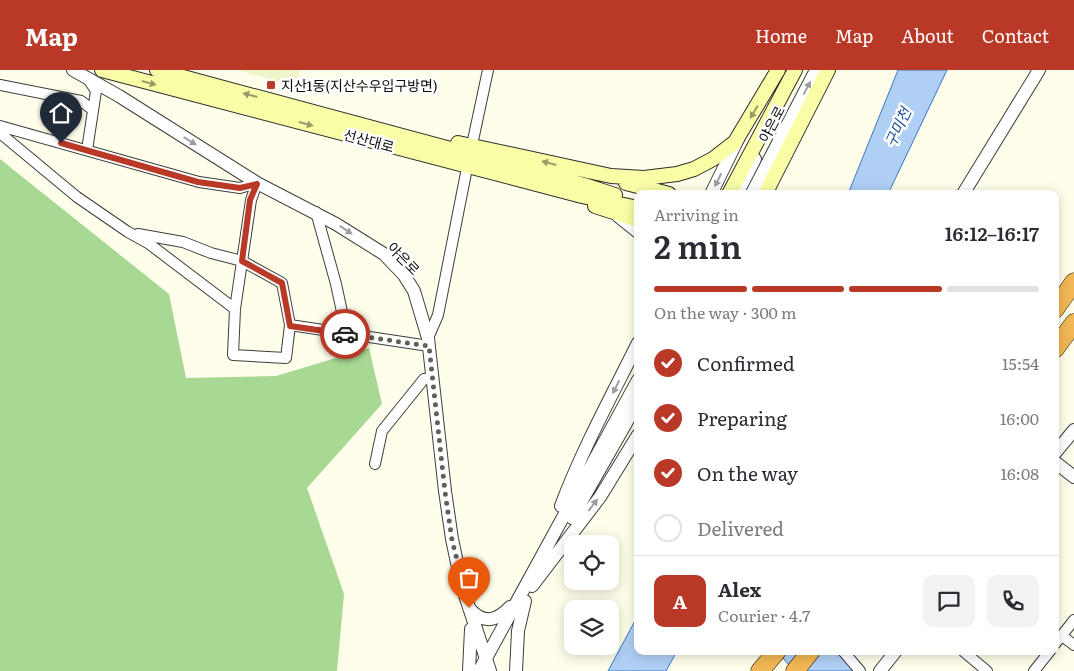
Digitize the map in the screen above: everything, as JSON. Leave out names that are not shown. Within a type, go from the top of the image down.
[{"type":"highway","points":[[1059,303],[1074,282]]},
{"type":"highway","points":[[1059,344],[1074,323]]},
{"type":"highway","points":[[760,671],[774,655]]},
{"type":"highway","points":[[794,671],[808,655]]},
{"type":"main road","name":"선산대로","points":[[102,70],[116,72],[408,151],[634,201]]},
{"type":"main road","name":"선산대로","points":[[157,70],[370,128],[634,207]]},
{"type":"main road","points":[[577,170],[633,178],[677,174],[694,169],[730,147],[740,135],[778,70]]},
{"type":"main road","points":[[742,190],[795,70]]},
{"type":"main road","points":[[742,190],[828,70]]},
{"type":"main road","points":[[370,128],[472,145],[654,190]]},
{"type":"main road","points":[[408,151],[466,174],[591,205],[634,219]]},
{"type":"street","name":"야은로","points":[[73,70],[119,96],[257,184],[316,212],[384,254],[404,275],[414,291],[428,342],[452,540],[486,668]]},
{"type":"street","points":[[472,145],[488,70]]},
{"type":"street","name":"야은로","points":[[742,190],[802,70]]},
{"type":"street","name":"야은로","points":[[742,190],[816,70]]},
{"type":"street","points":[[965,190],[1039,70]]},
{"type":"street","points":[[116,72],[119,96]]},
{"type":"street","points":[[87,78],[96,91],[87,150]]},
{"type":"street","points":[[0,85],[81,101],[93,110]]},
{"type":"street","points":[[0,126],[198,182],[240,188],[257,184]]},
{"type":"street","points":[[0,133],[77,197],[128,232],[148,243],[235,309]]},
{"type":"street","points":[[713,190],[740,135]]},
{"type":"street","points":[[290,326],[347,335],[428,342],[438,315],[466,174]]},
{"type":"street","points":[[128,232],[183,242],[211,253],[242,261],[282,283],[290,326],[286,358],[233,355],[235,309],[242,261],[250,200],[257,184]]},
{"type":"street","points":[[316,212],[336,284],[347,335]]},
{"type":"street","points":[[613,213],[634,229]]},
{"type":"street","points":[[548,542],[570,482],[634,351]]},
{"type":"street","points":[[578,490],[604,432],[634,376]]},
{"type":"street","points":[[376,464],[382,430],[424,379],[432,378]]},
{"type":"street","name":"야은로","points":[[486,668],[548,542],[634,387]]},
{"type":"street","name":"야은로","points":[[521,600],[532,586],[634,409]]},
{"type":"street","points":[[1059,448],[1074,430]]},
{"type":"street","points":[[532,586],[600,497],[634,442]]},
{"type":"street","points":[[1059,465],[1074,477]]},
{"type":"street","points":[[470,611],[479,618],[494,619],[521,600]]},
{"type":"street","points":[[516,671],[521,600]]},
{"type":"street","points":[[469,671],[472,638],[470,611]]},
{"type":"street","points":[[1059,639],[1074,620]]},
{"type":"street","points":[[1062,636],[1074,645]]},
{"type":"street","points":[[846,655],[860,671]]},
{"type":"street","points":[[880,671],[893,655]]},
{"type":"street","points":[[968,655],[987,671]]},
{"type":"street","points":[[1034,671],[1047,655]]},
{"type":"green space","points":[[238,70],[300,70],[297,87]]},
{"type":"green space","points":[[0,159],[169,294],[186,378],[276,376],[369,348],[382,404],[307,488],[344,594],[337,671],[0,671]]},
{"type":"water","name":"구미천","points":[[898,70],[947,70],[890,190],[850,190]]},
{"type":"water","points":[[634,623],[634,655],[675,655],[666,671],[608,671],[617,655],[619,655],[619,651]]},
{"type":"water","points":[[780,655],[843,655],[860,671],[794,671]]},
{"type":"way so far","points":[[345,334],[429,346],[452,540],[469,608]]},
{"type":"place","name":"지산1동(지산수우입구방면)","points":[[271,85]]},
{"type":"route","points":[[61,143],[198,182],[240,188],[257,184],[250,200],[242,261],[282,283],[290,326],[345,334]]}]
